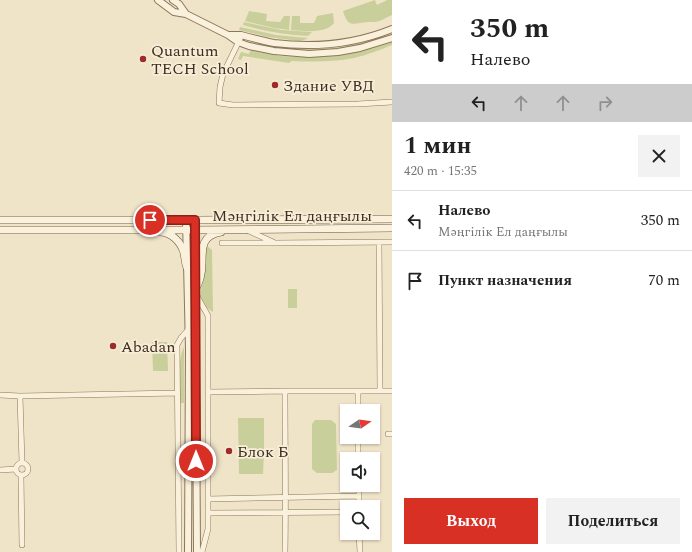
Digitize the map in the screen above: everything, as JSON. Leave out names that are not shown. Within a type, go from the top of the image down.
[{"type":"main road","name":"Мәңгілік Ел даңғылы","points":[[2,220],[392,219]]},
{"type":"main road","name":"Мәңгілік Ел даңғылы","points":[[0,230],[392,228]]},
{"type":"main road","points":[[137,229],[170,235],[180,244],[185,263],[188,268]]},
{"type":"main road","points":[[196,290],[200,280],[202,251],[208,238],[216,233],[242,229]]},
{"type":"street","points":[[158,0],[174,12],[186,14],[228,35],[238,42],[249,46],[274,51],[318,54],[349,51],[392,38]]},
{"type":"street","points":[[173,0],[179,4],[186,14]]},
{"type":"street","points":[[228,35],[241,36],[266,42],[320,45],[356,40],[380,34],[392,29]]},
{"type":"street","points":[[241,36],[223,74],[220,86],[219,103],[233,105],[358,104],[392,102]]},
{"type":"street","points":[[186,220],[189,371],[188,552]]},
{"type":"street","points":[[195,220],[197,552]]},
{"type":"street","points":[[242,229],[275,243]]},
{"type":"street","points":[[379,242],[380,392]]},
{"type":"street","points":[[222,243],[392,242]]},
{"type":"street","points":[[196,290],[198,300],[208,316],[208,529],[202,552]]},
{"type":"street","points":[[179,552],[177,345],[188,330]]},
{"type":"street","points":[[189,371],[193,390],[194,452],[196,452],[196,449]]},
{"type":"street","points":[[285,391],[285,552]]},
{"type":"street","points":[[358,391],[358,404]]},
{"type":"street","points":[[208,392],[392,392]]},
{"type":"street","points":[[0,395],[20,396],[178,393]]},
{"type":"street","points":[[20,396],[22,463]]},
{"type":"street","points":[[16,470],[18,464],[22,463]]},
{"type":"street","points":[[21,476],[27,474],[28,470],[26,465],[22,463]]},
{"type":"street","points":[[0,470],[16,470]]},
{"type":"street","points":[[16,470],[21,476],[22,545]]},
{"type":"street","points":[[188,480],[192,470],[194,552]]},
{"type":"street","points":[[359,492],[359,500]]},
{"type":"street","points":[[208,499],[359,496]]},
{"type":"street","points":[[208,513],[340,512]]},
{"type":"street","points":[[359,540],[360,552]]},
{"type":"green space","points":[[375,0],[377,5],[387,0],[392,0],[392,15],[376,22],[355,24],[349,23],[343,11]]},
{"type":"green space","points":[[249,11],[267,14],[266,21],[280,22],[284,16],[290,16],[289,30],[245,21]]},
{"type":"green space","points":[[333,13],[334,23],[326,29],[314,31],[291,30],[292,16],[300,16],[300,23],[314,23],[317,16]]},
{"type":"green space","points":[[244,22],[281,30],[312,32],[308,36],[283,34],[243,25]]},
{"type":"green space","points":[[240,27],[276,35],[308,38],[299,41],[268,37],[239,30]]},
{"type":"green space","points":[[384,35],[372,41],[350,48],[304,50],[283,48],[335,47],[363,42]]},
{"type":"green space","points":[[392,42],[392,45],[373,52],[354,58],[339,60],[316,62],[292,61],[289,63],[243,56],[241,60],[238,59],[241,52],[249,54],[251,49],[280,56],[307,57],[341,55],[362,51]]},
{"type":"green space","points":[[206,245],[212,250],[213,312],[204,304],[201,298]]},
{"type":"green space","points":[[288,289],[297,289],[297,308],[288,308]]},
{"type":"green space","points":[[152,342],[167,342],[168,371],[153,371]]},
{"type":"green space","points":[[184,347],[184,403],[180,403],[180,359]]},
{"type":"green space","points":[[238,418],[264,418],[263,474],[239,474]]},
{"type":"green space","points":[[315,420],[331,420],[336,424],[337,470],[332,473],[317,473],[312,469],[312,424]]},
{"type":"place","name":"Quantum TECH School","points":[[143,59]]},
{"type":"place","name":"Здание УВД","points":[[275,85]]},
{"type":"place","name":"Abadan","points":[[113,346]]},
{"type":"place","name":"Блок Б","points":[[229,451]]},
{"type":"route","points":[[150,220],[195,220],[196,461]]}]
